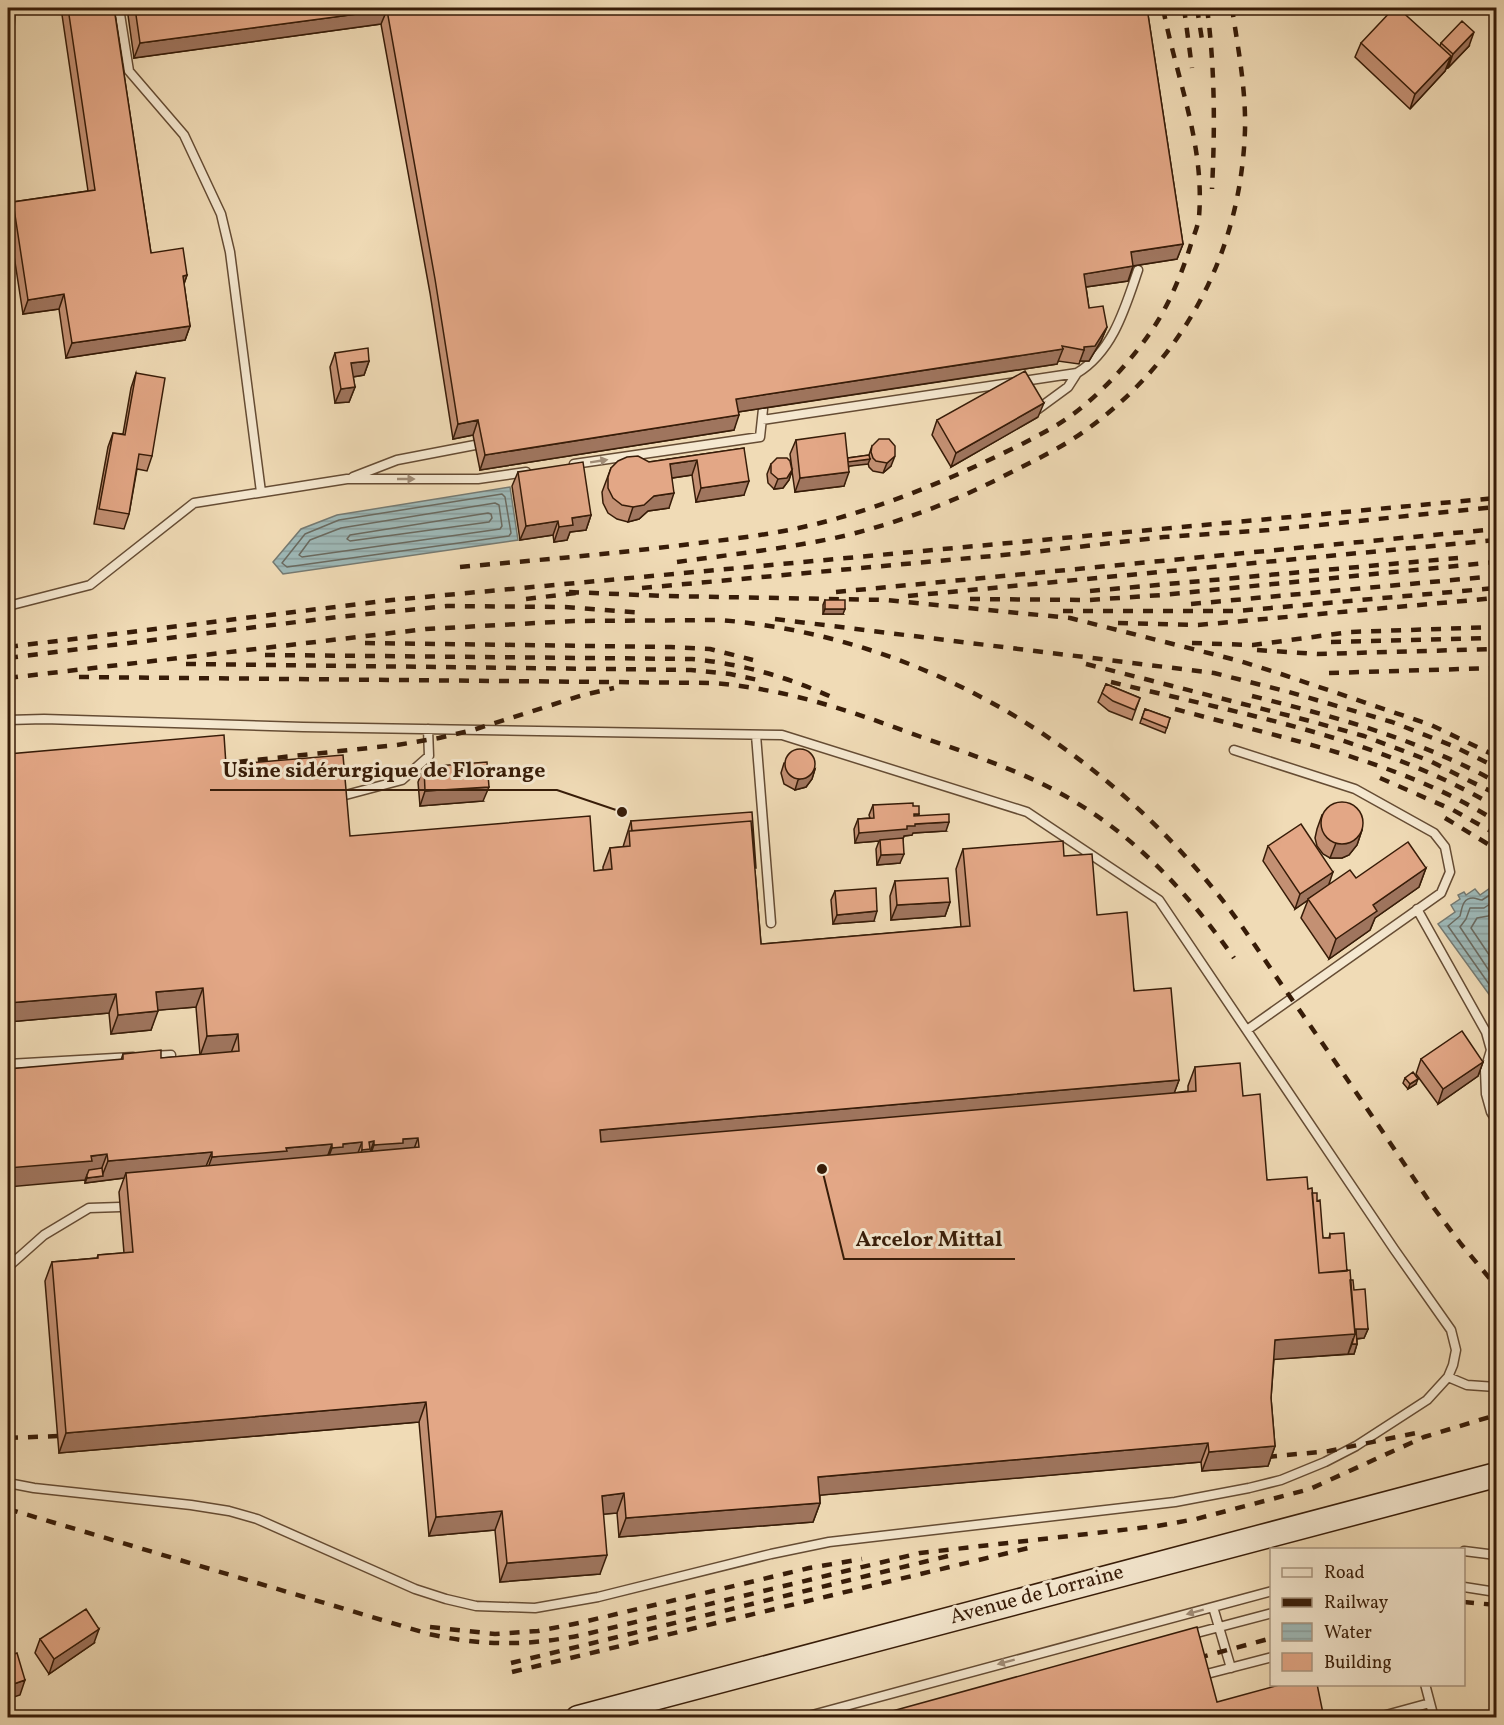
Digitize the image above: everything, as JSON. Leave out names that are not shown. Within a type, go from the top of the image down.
[{"type":"main road","name":"Avenue de Lorraine","points":[[578,1718],[1497,1474]]},
{"type":"lane","points":[[8,44],[11,8]]},
{"type":"lane","points":[[119,8],[129,71],[184,135],[221,214],[230,252],[261,492]]},
{"type":"lane","points":[[1038,409],[1068,387],[1077,373],[1104,350],[1128,300],[1138,270]]},
{"type":"lane","points":[[762,420],[1077,373]]},
{"type":"lane","points":[[560,466],[760,437],[763,409]]},
{"type":"lane","points":[[347,479],[397,460],[475,445]]},
{"type":"lane","points":[[8,606],[90,585],[194,503],[347,479],[478,479],[537,470]]},
{"type":"lane","points":[[8,720],[783,735],[1027,812],[1160,900],[1451,1330],[1456,1350],[1448,1377],[1427,1400],[1356,1446],[1281,1480],[1175,1502],[828,1542],[759,1556],[598,1596],[535,1608],[476,1606],[446,1599],[415,1589],[267,1523],[229,1511],[8,1483]]},
{"type":"lane","points":[[338,797],[402,780],[429,756],[428,729]]},
{"type":"lane","points":[[756,735],[771,923]]},
{"type":"lane","points":[[1234,750],[1356,789],[1434,833],[1445,848],[1450,872],[1440,893],[1247,1030]]},
{"type":"lane","points":[[1418,909],[1486,1032],[1491,1050],[1485,1070],[1486,1094],[1491,1112],[1497,1120]]},
{"type":"lane","points":[[8,1064],[171,1055]]},
{"type":"lane","points":[[8,1267],[44,1235],[89,1208],[120,1207]]},
{"type":"lane","points":[[1448,1377],[1467,1385],[1497,1387]]},
{"type":"lane","points":[[1465,1551],[1497,1555]]},
{"type":"lane","points":[[1465,1587],[1497,1592]]},
{"type":"lane","points":[[801,1718],[1270,1592]]},
{"type":"lane","points":[[1213,1607],[1231,1668]]},
{"type":"lane","points":[[1185,1636],[1270,1614]]},
{"type":"lane","points":[[1198,1677],[1270,1658]]},
{"type":"lane","points":[[1426,1686],[1434,1718]]},
{"type":"lane","points":[[1375,1718],[1395,1715],[1430,1703]]},
{"type":"water","points":[[510,487],[518,540],[283,574],[273,562],[301,529],[337,515]]},
{"type":"water","points":[[1496,884],[1496,1004],[1438,924],[1455,912],[1451,905],[1460,899],[1458,895],[1464,892],[1466,895],[1475,889],[1480,895]]},
{"type":"building","points":[[68,8],[114,8],[151,253],[183,248],[187,275],[183,276],[190,326],[72,343],[64,294],[28,300],[13,202],[95,190]]},
{"type":"building","points":[[135,8],[1147,8],[1183,244],[1131,252],[1133,266],[1084,274],[1089,308],[1103,306],[1107,327],[1095,346],[1084,347],[1084,350],[1062,346],[1063,349],[736,399],[739,415],[485,455],[478,420],[458,424],[435,279],[387,10],[140,43]]},
{"type":"building","points":[[1394,8],[1398,8],[1451,56],[1415,94],[1361,43]]},
{"type":"building","points":[[1462,21],[1474,32],[1453,54],[1441,43]]},
{"type":"building","points":[[368,348],[369,361],[351,363],[355,387],[341,389],[335,353]]},
{"type":"building","points":[[1025,371],[1044,403],[956,453],[937,420]]},
{"type":"building","points":[[136,373],[165,378],[152,456],[139,454],[129,514],[99,509],[113,433],[125,435]]},
{"type":"building","points":[[845,433],[849,472],[800,478],[796,440]]},
{"type":"building","points":[[879,439],[889,439],[895,446],[895,456],[887,463],[876,461],[871,452],[872,446]]},
{"type":"building","points":[[744,448],[749,481],[701,488],[697,460],[670,464],[674,493],[654,496],[644,505],[633,507],[622,505],[613,498],[608,488],[611,468],[618,461],[627,457],[638,456],[649,462]]},
{"type":"building","points":[[869,455],[870,459],[848,462],[848,458]]},
{"type":"building","points":[[777,458],[787,458],[790,461],[792,470],[787,478],[778,479],[771,473],[771,464]]},
{"type":"building","points":[[583,462],[591,515],[572,518],[573,525],[559,527],[558,521],[526,526],[518,472]]},
{"type":"building","points":[[825,600],[845,600],[845,609],[825,609]]},
{"type":"building","points":[[1106,684],[1140,698],[1135,710],[1113,701],[1102,693]]},
{"type":"building","points":[[1145,709],[1170,718],[1167,728],[1142,718]]},
{"type":"building","points":[[224,735],[226,765],[343,755],[350,836],[590,816],[594,871],[612,869],[610,848],[630,846],[629,831],[751,821],[761,944],[970,926],[963,849],[1063,841],[1064,856],[1092,854],[1097,915],[1127,912],[1134,991],[1171,988],[1179,1080],[600,1130],[601,1142],[1196,1091],[1195,1067],[1240,1063],[1243,1096],[1260,1094],[1267,1180],[1307,1177],[1308,1189],[1312,1188],[1319,1273],[1350,1270],[1355,1334],[1275,1340],[1271,1398],[1275,1446],[1209,1452],[1208,1443],[818,1477],[820,1503],[626,1518],[624,1493],[602,1496],[607,1555],[507,1563],[502,1511],[436,1517],[426,1402],[66,1433],[52,1262],[133,1252],[126,1173],[419,1147],[418,1138],[403,1139],[403,1143],[374,1145],[374,1141],[369,1142],[370,1149],[362,1150],[362,1142],[343,1144],[343,1147],[332,1148],[332,1144],[286,1148],[287,1151],[212,1157],[212,1152],[108,1161],[107,1154],[91,1156],[92,1161],[8,1168],[8,1069],[123,1059],[123,1054],[161,1050],[161,1058],[239,1051],[238,1034],[207,1036],[203,988],[156,992],[158,1011],[118,1015],[116,994],[8,1003],[8,754]]},
{"type":"building","points":[[800,749],[811,753],[815,764],[811,775],[800,779],[789,775],[785,764],[789,753]]},
{"type":"building","points":[[487,762],[489,787],[425,791],[424,767]]},
{"type":"building","points":[[1342,802],[1357,808],[1363,823],[1357,838],[1342,844],[1327,838],[1321,823],[1327,808]]},
{"type":"building","points":[[913,803],[913,806],[919,806],[919,814],[914,814],[914,816],[949,814],[949,822],[915,824],[915,826],[907,826],[907,829],[859,833],[858,819],[874,818],[873,805]]},
{"type":"building","points":[[752,812],[756,868],[751,821],[632,831],[631,821]]},
{"type":"building","points":[[1301,824],[1333,872],[1300,894],[1268,846]]},
{"type":"building","points":[[903,838],[904,854],[881,855],[880,840]]},
{"type":"building","points":[[1408,842],[1426,868],[1373,905],[1377,911],[1336,939],[1308,899],[1350,870],[1356,878]]},
{"type":"building","points":[[948,878],[950,902],[897,905],[895,881]]},
{"type":"building","points":[[876,888],[877,911],[837,915],[835,891]]},
{"type":"building","points":[[1462,1031],[1483,1062],[1443,1089],[1421,1059]]},
{"type":"building","points":[[1413,1072],[1418,1079],[1410,1084],[1405,1078]]},
{"type":"building","points":[[102,1168],[103,1176],[87,1178],[89,1170]]},
{"type":"building","points":[[1312,1193],[1317,1193],[1317,1201],[1320,1200],[1323,1238],[1330,1238],[1330,1234],[1344,1233],[1347,1271],[1319,1273]]},
{"type":"building","points":[[1350,1280],[1353,1280],[1354,1290],[1365,1289],[1368,1329],[1356,1329],[1357,1344],[1352,1344],[1355,1334]]},
{"type":"building","points":[[86,1609],[99,1629],[54,1659],[40,1639]]},
{"type":"building","points":[[1197,1627],[1217,1702],[1276,1686],[1317,1686],[1324,1718],[867,1718]]},
{"type":"building","points":[[17,1653],[25,1680],[8,1686],[8,1656]]},
{"type":"railway","points":[[460,567],[604,554],[722,540],[820,523],[884,503],[968,470],[1049,430],[1086,404],[1114,378],[1150,334],[1169,301],[1181,273],[1198,220],[1200,190],[1194,137],[1163,8]]},
{"type":"railway","points":[[1184,8],[1192,68]]},
{"type":"railway","points":[[1197,8],[1203,46]]},
{"type":"railway","points":[[1207,8],[1214,98],[1212,189]]},
{"type":"railway","points":[[677,562],[827,540],[908,517],[965,495],[1045,455],[1086,430],[1121,402],[1152,370],[1179,336],[1201,299],[1219,259],[1232,218],[1241,175],[1245,130],[1241,69],[1232,8]]},
{"type":"railway","points":[[8,647],[392,600],[1496,498]]},
{"type":"railway","points":[[642,588],[1496,507]]},
{"type":"railway","points":[[836,592],[1496,529]]},
{"type":"railway","points":[[908,596],[1496,540]]},
{"type":"railway","points":[[1090,591],[1458,558]]},
{"type":"railway","points":[[970,599],[1089,600],[1162,595],[1496,562]]},
{"type":"railway","points":[[1191,604],[1496,576]]},
{"type":"railway","points":[[1063,611],[1237,611],[1496,588]]},
{"type":"railway","points":[[569,592],[886,600],[1070,618],[1240,661],[1281,674],[1431,725],[1496,756]]},
{"type":"railway","points":[[526,599],[576,593]]},
{"type":"railway","points":[[1118,623],[1198,625],[1496,598]]},
{"type":"railway","points":[[8,658],[337,617],[447,606],[565,607],[643,613]]},
{"type":"railway","points":[[775,619],[1214,673],[1392,722],[1453,746],[1496,767]]},
{"type":"railway","points":[[8,678],[426,629],[574,621],[720,620],[793,630],[863,648],[931,673],[996,705],[1057,743],[1114,788],[1167,837],[1235,916],[1433,1207],[1496,1286]]},
{"type":"railway","points":[[1192,643],[1253,645],[1350,632],[1496,627]]},
{"type":"railway","points":[[1331,642],[1496,638]]},
{"type":"railway","points":[[365,643],[671,647],[710,649],[753,660]]},
{"type":"railway","points":[[1257,650],[1317,654],[1496,649]]},
{"type":"railway","points":[[265,655],[692,659],[730,664],[767,673],[838,700]]},
{"type":"railway","points":[[186,664],[691,670],[730,674],[758,680]]},
{"type":"railway","points":[[1086,664],[1364,736],[1430,761],[1496,794]]},
{"type":"railway","points":[[1329,673],[1496,668]]},
{"type":"railway","points":[[79,677],[713,683],[789,695],[861,715],[974,756],[1037,781],[1077,803],[1122,835],[1163,872],[1200,913],[1234,958]]},
{"type":"railway","points":[[1111,682],[1260,717],[1358,746],[1452,783],[1496,807]]},
{"type":"railway","points":[[218,764],[397,745],[439,738],[614,688]]},
{"type":"railway","points":[[1252,696],[1377,731],[1438,754],[1496,782]]},
{"type":"railway","points":[[1175,709],[1340,753],[1381,767],[1459,800],[1496,821]]},
{"type":"railway","points":[[1380,778],[1453,810],[1496,834]]},
{"type":"railway","points":[[1445,818],[1496,849]]},
{"type":"railway","points":[[1492,858],[1496,862]]},
{"type":"railway","points":[[8,1509],[429,1634],[467,1641],[524,1643],[582,1635],[920,1553],[1157,1526],[1196,1519],[1310,1489],[1424,1437],[1496,1415]]},
{"type":"railway","points":[[1267,1457],[1329,1451],[1421,1432]]},
{"type":"railway","points":[[8,1438],[58,1436]]},
{"type":"railway","points":[[512,1672],[1037,1546]]},
{"type":"railway","points":[[511,1663],[948,1556]]},
{"type":"railway","points":[[430,1627],[495,1634],[538,1631],[809,1568],[862,1559]]},
{"type":"railway","points":[[1465,1602],[1496,1605]]},
{"type":"railway","points":[[1198,1658],[1270,1639]]},
{"type":"place","name":"Usine sidérurgique de Florange","points":[[622,812]]},
{"type":"place","name":"Arcelor Mittal","points":[[822,1169]]}]
